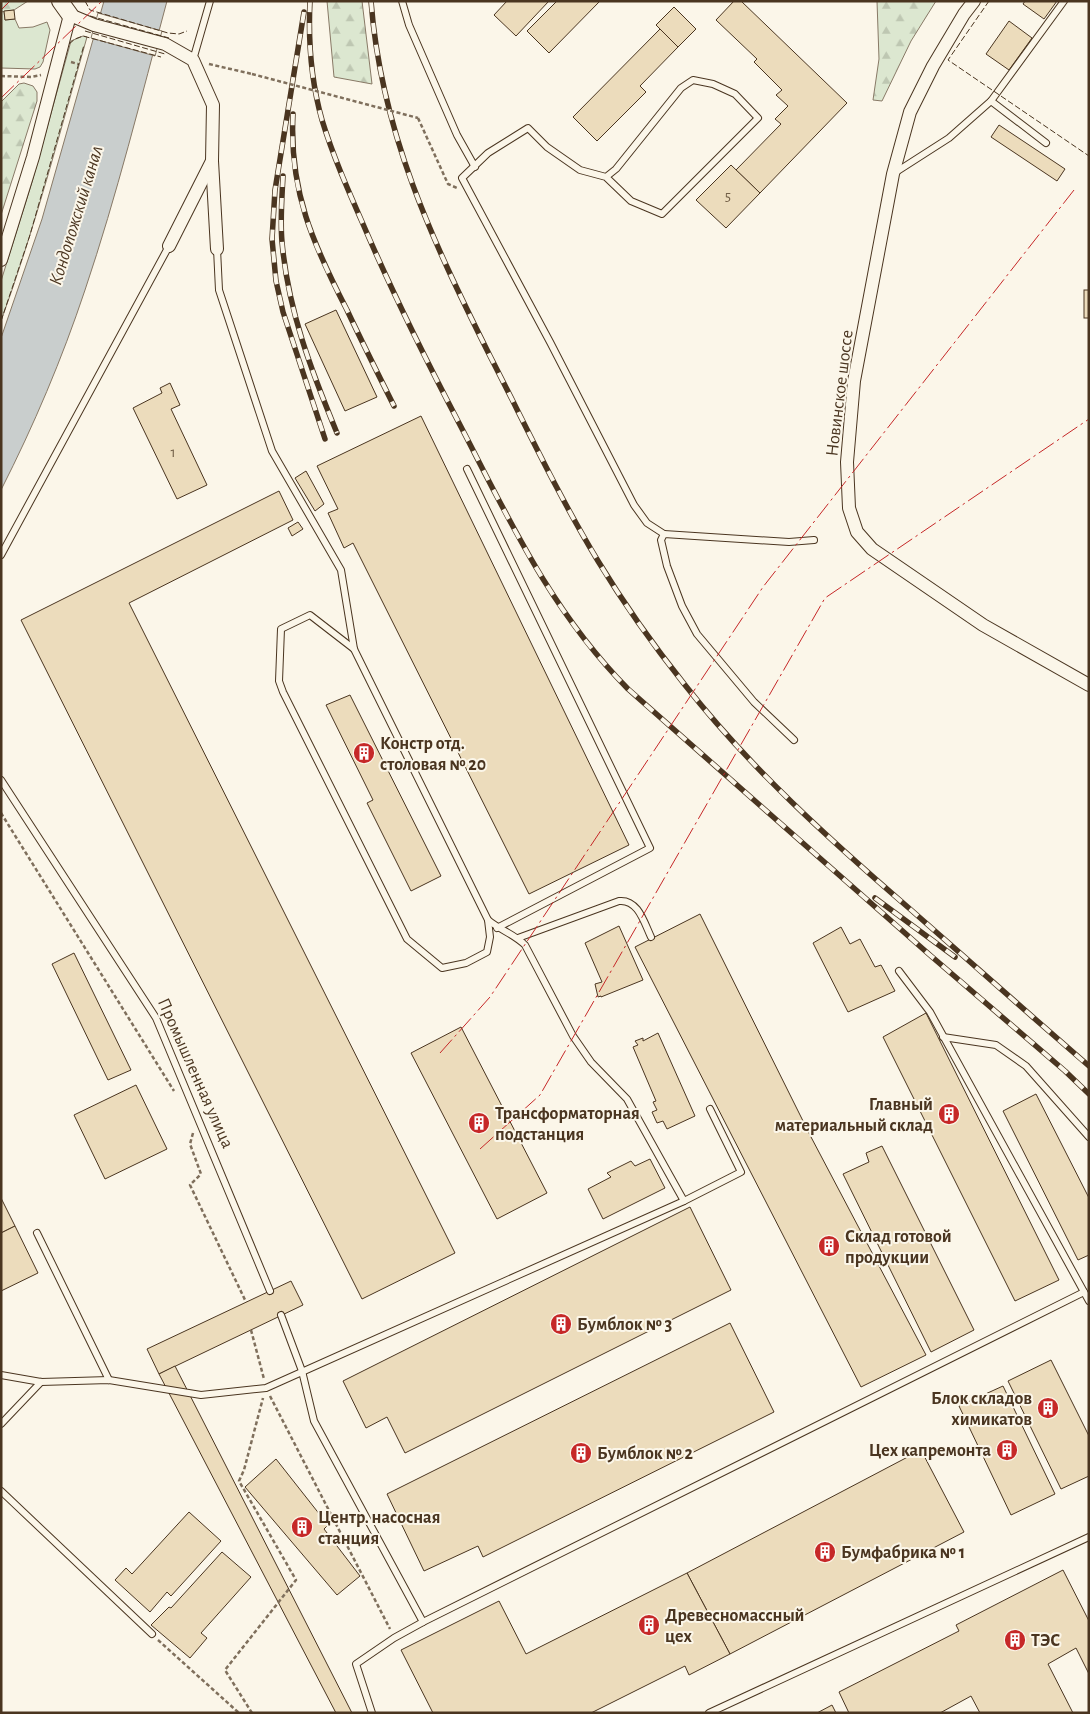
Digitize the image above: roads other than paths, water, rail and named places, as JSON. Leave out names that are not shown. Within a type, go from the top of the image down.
[{"type":"street","points":[[60,1],[70,15],[94,25],[165,44],[194,60],[213,105],[212,161],[217,249]]},
{"type":"street","name":"Новинское шоссе","points":[[974,1],[964,14],[933,66],[910,112],[893,174],[854,381],[847,462],[849,508],[857,532],[872,549],[983,624],[1089,685]]},
{"type":"street","points":[[1,260],[33,157],[70,15]]},
{"type":"street","points":[[169,246],[212,161]]},
{"type":"lane","points":[[194,60],[210,1]]},
{"type":"lane","points":[[402,1],[409,25],[458,135],[475,167]]},
{"type":"lane","points":[[893,174],[949,138],[991,101],[1064,1]]},
{"type":"lane","points":[[606,177],[616,170],[681,88],[694,80],[713,84],[735,94],[758,118],[662,214],[631,202],[606,177],[580,170],[547,147],[528,128],[488,154],[462,178],[550,342],[634,505],[646,523],[664,534],[789,542],[814,540]]},
{"type":"lane","points":[[991,101],[1046,143]]},
{"type":"lane","points":[[1,555],[169,246]]},
{"type":"lane","points":[[217,249],[219,290],[272,451],[341,570],[354,648],[488,920],[490,937],[486,952],[466,963],[442,968],[406,939],[279,681],[282,629],[310,615],[354,648]]},
{"type":"lane","points":[[467,469],[650,848],[497,928]]},
{"type":"lane","points":[[664,534],[661,540],[667,566],[682,606],[698,634],[754,702],[794,740]]},
{"type":"lane","name":"Промышленная улица","points":[[1,780],[156,1018],[270,1291]]},
{"type":"lane","points":[[518,938],[625,900],[636,907],[651,937]]},
{"type":"lane","points":[[488,920],[497,928],[518,938],[525,945],[573,1036],[592,1062],[628,1099],[684,1200]]},
{"type":"lane","points":[[899,971],[930,1012],[1089,1301]]},
{"type":"lane","points":[[943,1037],[996,1046],[1026,1066],[1089,1137]]},
{"type":"lane","points":[[2,1374],[41,1382],[109,1380],[201,1395],[266,1388],[302,1370],[684,1200],[741,1172],[710,1109]]},
{"type":"lane","points":[[37,1233],[109,1380]]},
{"type":"lane","points":[[372,1713],[356,1664],[394,1638],[1084,1292]]},
{"type":"lane","points":[[281,1316],[302,1370],[314,1421],[423,1622]]},
{"type":"lane","points":[[1,1424],[41,1382]]},
{"type":"lane","points":[[1,1491],[152,1634]]},
{"type":"lane","points":[[709,1713],[1089,1538]]},
{"type":"water","name":"Кондопожский канал","points":[[104,1],[167,1],[118,182],[85,290],[47,392],[1,490],[1,338],[42,219]]},
{"type":"railway","points":[[310,1],[309,31],[315,91],[326,133],[346,186],[409,325],[514,529],[553,595],[576,628],[600,659],[628,689],[1089,1094]]},
{"type":"railway","points":[[371,1],[377,49],[386,95],[412,184],[429,227],[448,270],[555,485],[583,536],[629,609],[710,716],[792,802],[850,857],[1089,1066]]},
{"type":"railway","points":[[304,12],[275,190],[272,239],[276,281],[283,312],[325,439]]},
{"type":"railway","points":[[293,114],[295,168],[306,216],[324,262],[394,406]]},
{"type":"railway","points":[[283,176],[281,234],[289,292],[310,363],[337,433]]},
{"type":"railway","points":[[875,898],[955,957]]},
{"type":"place","name":"Констр отд. столовая № 20","points":[[364,753]]},
{"type":"place","name":"Главный материальный склад","points":[[949,1114]]},
{"type":"place","name":"Трансформаторная подстанция","points":[[479,1123]]},
{"type":"place","name":"Склад готовой продукции","points":[[829,1246]]},
{"type":"place","name":"Бумблок № 3","points":[[561,1324]]},
{"type":"place","name":"Блок складов химикатов","points":[[1048,1408]]},
{"type":"place","name":"Цех капремонта","points":[[1007,1450]]},
{"type":"place","name":"Бумблок № 2","points":[[581,1453]]},
{"type":"place","name":"Центр. насосная станция","points":[[302,1527]]},
{"type":"place","name":"Бумфабрика № 1","points":[[825,1552]]},
{"type":"place","name":"Древесномассный цех","points":[[649,1625]]},
{"type":"place","name":"ТЭС","points":[[1015,1640]]}]
